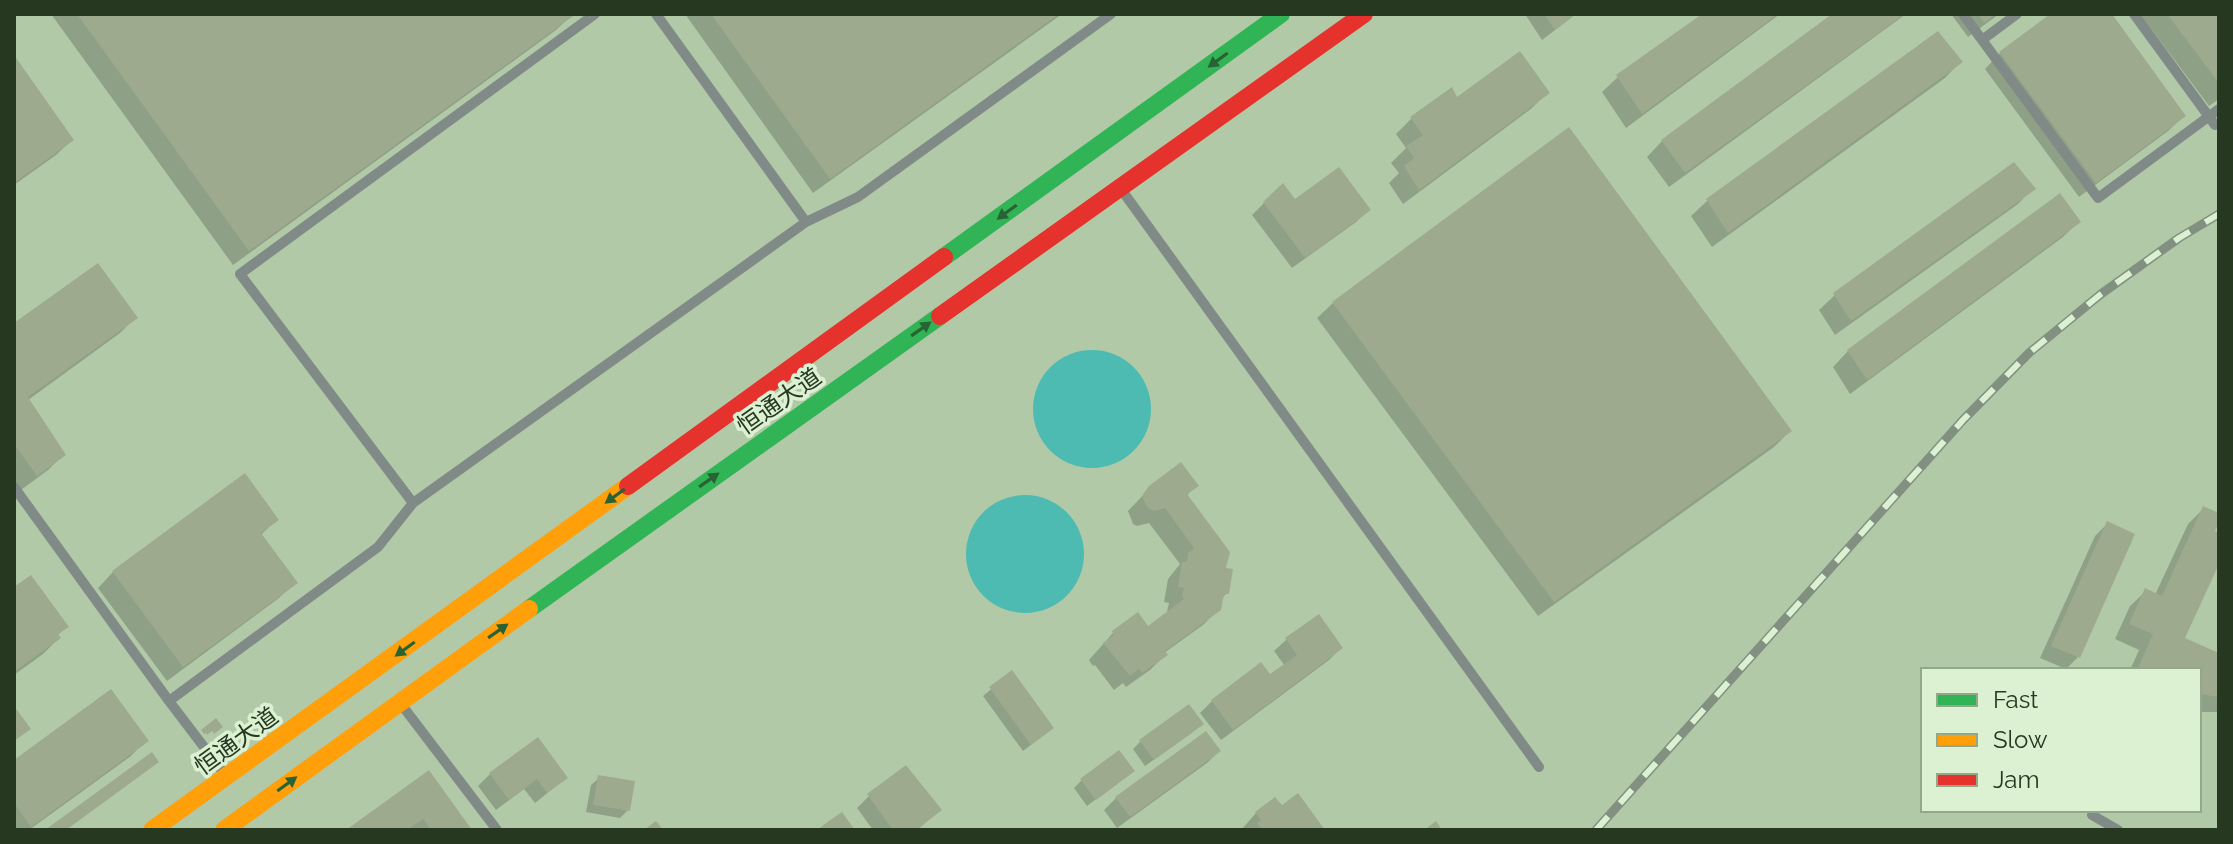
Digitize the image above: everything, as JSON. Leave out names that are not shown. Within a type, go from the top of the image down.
[{"type":"main road","name":"恒通大道","points":[[152,830],[1281,14]]},
{"type":"main road","name":"恒通大道","points":[[224,830],[399,701],[1364,14]]},
{"type":"lane","points":[[413,503],[240,274],[595,14]]},
{"type":"lane","points":[[656,14],[806,222]]},
{"type":"lane","points":[[169,701],[378,547],[413,503],[806,222],[858,197],[1111,14]]},
{"type":"lane","points":[[1963,14],[2098,198],[2212,121],[2219,109]]},
{"type":"lane","points":[[1982,40],[2017,14]]},
{"type":"lane","points":[[2134,14],[2212,121]]},
{"type":"lane","points":[[1120,188],[1539,767]]},
{"type":"lane","points":[[14,487],[227,777]]},
{"type":"lane","points":[[399,701],[497,830]]},
{"type":"lane","points":[[2092,815],[2118,830]]},
{"type":"water","points":[[1092,350],[1115,354],[1134,367],[1147,386],[1151,409],[1147,432],[1134,451],[1115,464],[1092,468],[1069,464],[1050,451],[1037,432],[1033,409],[1037,386],[1050,367],[1069,354]]},
{"type":"water","points":[[1025,495],[1048,499],[1067,512],[1080,531],[1084,554],[1080,577],[1067,596],[1048,609],[1025,613],[1002,609],[983,596],[970,577],[966,554],[970,531],[983,512],[1002,499]]},
{"type":"building","points":[[77,14],[576,14],[249,251]]},
{"type":"building","points":[[711,14],[1059,14],[830,179]]},
{"type":"building","points":[[1544,14],[1576,14],[1555,30]]},
{"type":"building","points":[[1702,14],[1778,14],[1642,114],[1616,75]]},
{"type":"building","points":[[1832,14],[1905,14],[1685,173],[1661,140]]},
{"type":"building","points":[[1978,14],[1996,14],[1984,23]]},
{"type":"building","points":[[2050,14],[2112,14],[2186,116],[2096,183],[1999,52]]},
{"type":"building","points":[[2167,14],[2219,14],[2219,83]]},
{"type":"building","points":[[1938,31],[1963,62],[1728,233],[1706,199]]},
{"type":"building","points":[[1520,51],[1550,93],[1419,190],[1404,166],[1414,158],[1406,146],[1423,135],[1410,117],[1452,87],[1457,97]]},
{"type":"building","points":[[14,55],[74,140],[14,183]]},
{"type":"building","points":[[1569,127],[1792,431],[1554,602],[1332,302]]},
{"type":"building","points":[[2014,162],[2036,189],[1851,321],[1833,293]]},
{"type":"building","points":[[1339,167],[1371,210],[1305,258],[1263,202],[1283,183],[1295,199]]},
{"type":"building","points":[[2060,193],[2081,222],[1867,380],[1847,350]]},
{"type":"building","points":[[98,263],[138,318],[28,397],[66,455],[37,476],[14,444],[14,323]]},
{"type":"building","points":[[1181,462],[1199,486],[1187,494],[1230,552],[1226,568],[1233,569],[1229,594],[1224,594],[1221,610],[1165,651],[1168,655],[1142,673],[1139,669],[1130,676],[1103,643],[1114,635],[1112,631],[1138,612],[1148,626],[1184,599],[1184,588],[1178,587],[1182,562],[1187,562],[1188,553],[1194,548],[1165,508],[1154,511],[1143,499],[1149,486]]},
{"type":"building","points":[[245,473],[279,520],[261,533],[298,583],[183,667],[112,571]]},
{"type":"building","points":[[2203,506],[2219,513],[2215,531],[2219,533],[2219,564],[2185,638],[2219,653],[2219,697],[2201,694],[2201,668],[2139,666],[2153,634],[2129,624],[2145,588],[2162,596]]},
{"type":"building","points":[[2107,521],[2135,534],[2080,658],[2051,646]]},
{"type":"building","points":[[31,575],[69,627],[58,634],[61,638],[14,672],[14,587]]},
{"type":"building","points":[[1319,614],[1343,648],[1233,730],[1211,700],[1261,662],[1270,674],[1297,655],[1285,638]]},
{"type":"building","points":[[1012,670],[1054,728],[1031,745],[989,687]]},
{"type":"building","points":[[111,689],[149,741],[31,827],[14,803],[14,760]]},
{"type":"building","points":[[1189,704],[1204,724],[1154,760],[1139,740]]},
{"type":"building","points":[[14,706],[31,729],[14,741]]},
{"type":"building","points":[[216,718],[223,727],[214,734],[212,731],[204,734],[201,730]]},
{"type":"building","points":[[1206,731],[1221,751],[1130,817],[1115,797]]},
{"type":"building","points":[[538,737],[568,778],[547,793],[537,779],[509,800],[489,773]]},
{"type":"building","points":[[1119,750],[1135,771],[1096,800],[1080,779]]},
{"type":"building","points":[[152,752],[159,762],[66,830],[45,830]]},
{"type":"building","points":[[906,765],[942,810],[916,830],[893,830],[867,794]]},
{"type":"building","points":[[429,770],[472,830],[431,830],[423,819],[407,830],[346,830]]},
{"type":"building","points":[[598,775],[635,781],[630,811],[593,805]]},
{"type":"building","points":[[1298,793],[1325,830],[1262,830],[1257,823],[1261,820],[1255,812],[1275,797],[1282,805]]},
{"type":"building","points":[[842,812],[855,830],[817,830],[829,821]]},
{"type":"building","points":[[656,821],[663,830],[644,830]]},
{"type":"building","points":[[1436,821],[1442,830],[1424,830]]},
{"type":"railway","points":[[1596,830],[1963,420],[2029,353],[2101,294],[2179,238],[2219,214]]},
{"type":"traffic: fast","points":[[944,257],[1281,14]]},
{"type":"traffic: fast","points":[[529,609],[940,316]]},
{"type":"traffic: slow","points":[[152,830],[628,486]]},
{"type":"traffic: slow","points":[[224,830],[529,609]]},
{"type":"traffic: jam","points":[[940,316],[1364,14]]},
{"type":"traffic: jam","points":[[628,486],[944,257]]}]
